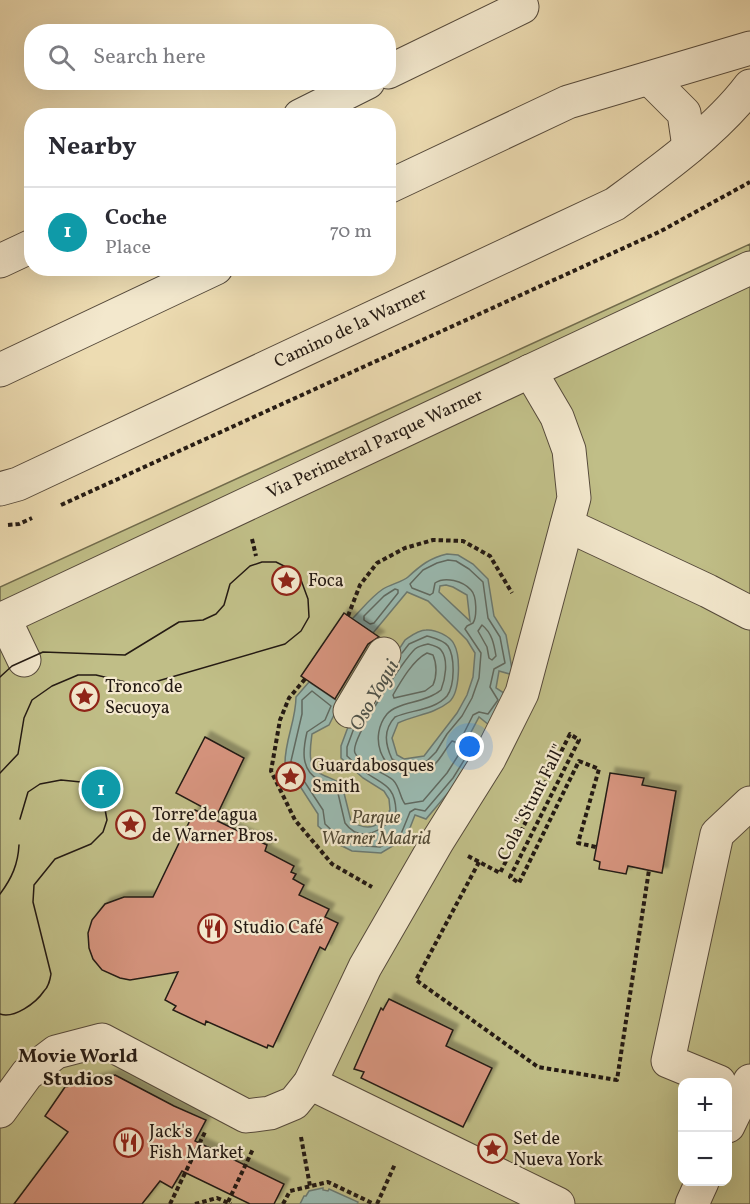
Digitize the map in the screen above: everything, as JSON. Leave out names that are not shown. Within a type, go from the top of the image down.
[{"type":"street","points":[[396,68],[524,2]]},
{"type":"street","points":[[396,183],[568,102],[750,48]]},
{"type":"street","points":[[650,79],[684,113],[689,147]]},
{"type":"street","name":"Camino de la Warner","points":[[0,489],[18,484],[615,204],[689,147],[741,98],[750,86]]},
{"type":"street","points":[[316,108],[352,90]]},
{"type":"street","points":[[0,261],[24,250]]},
{"type":"street","name":"Via Perimetral Parque Warner","points":[[2,619],[750,267]]},
{"type":"street","points":[[0,370],[199,276]]},
{"type":"street","points":[[291,1100],[401,904],[489,759],[522,693],[574,498],[569,450],[557,417],[530,370]]},
{"type":"street","points":[[567,525],[750,613]]},
{"type":"street","points":[[2,619],[24,660]]},
{"type":"street","points":[[350,711],[384,654]]},
{"type":"street","points":[[732,1103],[735,1086],[668,1061],[717,834],[750,803]]},
{"type":"street","points":[[0,1111],[27,1074],[56,1052],[102,1041],[246,1116],[291,1100],[410,1132],[558,1204]]},
{"type":"street","points":[[692,1204],[700,1186]]},
{"type":"path","points":[[52,510],[661,231],[750,182]]},
{"type":"path","points":[[0,525],[19,525],[41,514]]},
{"type":"path","points":[[250,530],[256,556]]},
{"type":"path","points":[[348,616],[360,585],[377,563],[405,548],[433,540],[463,541],[490,556],[536,635]]},
{"type":"path","points":[[304,679],[290,698],[280,720],[271,771],[295,820],[332,864],[401,904]]},
{"type":"path","name":"Cola \"Stunt Fall\"","points":[[596,847],[579,843],[599,769],[579,761],[519,884],[510,877],[579,740],[570,734],[500,873],[479,862],[416,980],[538,1066],[617,1080],[649,870]]},
{"type":"path","points":[[291,1100],[310,1186]]},
{"type":"path","points":[[195,1204],[217,1198],[230,1203],[291,1100]]},
{"type":"path","points":[[170,1204],[220,1102]]},
{"type":"path","points":[[283,1204],[290,1191],[328,1182],[376,1204],[410,1132]]},
{"type":"green space","name":"Parque Warner Madrid","points":[[750,244],[750,1204],[0,1204],[0,587]]},
{"type":"water","name":"Oso Yogui","points":[[447,554],[458,555],[473,564],[488,579],[494,616],[506,635],[513,675],[499,671],[496,688],[507,695],[489,725],[479,717],[468,738],[481,744],[458,781],[426,819],[415,815],[406,838],[381,853],[352,851],[338,844],[318,826],[318,814],[285,763],[296,697],[309,682],[340,703],[329,725],[312,734],[310,752],[312,764],[319,773],[342,785],[351,821],[363,827],[378,824],[390,810],[389,799],[384,791],[363,778],[341,758],[341,746],[348,727],[405,640],[423,630],[438,632],[454,644],[458,657],[457,683],[453,697],[437,709],[398,723],[392,738],[397,755],[404,759],[424,756],[457,713],[467,695],[473,677],[475,653],[467,640],[428,601],[407,592],[373,633],[352,619],[383,589],[406,578],[426,563]],"holes":[[[440,586],[453,587],[467,595],[470,621],[439,592]]]},
{"type":"water","points":[[323,1188],[323,1190],[328,1191],[329,1189],[358,1202],[357,1204],[300,1204],[309,1191]]},
{"type":"building","points":[[344,613],[379,637],[368,644],[335,699],[301,676]]},
{"type":"building","points":[[205,737],[244,758],[217,815],[176,793]]},
{"type":"building","points":[[610,773],[644,778],[642,785],[676,791],[662,873],[628,866],[626,874],[599,869],[600,862],[594,860]]},
{"type":"building","name":"Studio Café","points":[[195,810],[267,845],[265,851],[294,866],[291,872],[296,874],[293,879],[304,885],[299,895],[329,909],[325,917],[338,923],[325,950],[320,947],[273,1047],[268,1045],[267,1048],[206,1021],[205,1025],[173,1010],[176,1006],[165,1000],[178,972],[130,980],[120,978],[102,970],[93,959],[89,948],[88,933],[92,920],[105,904],[124,897],[153,897]]},
{"type":"building","points":[[389,999],[453,1030],[446,1046],[492,1068],[463,1127],[361,1078],[364,1072],[354,1069],[381,1008],[383,1010]]},
{"type":"building","name":"Jack's Fish Market","points":[[115,1075],[206,1120],[195,1141],[284,1184],[274,1204],[250,1204],[182,1171],[172,1188],[160,1181],[142,1204],[14,1204],[68,1132],[45,1116],[65,1087]]},
{"type":"tram line","points":[[0,677],[12,666],[43,652],[125,655],[179,622],[203,620],[216,614],[224,605],[230,584],[250,566],[262,562],[276,562],[290,569],[301,580],[308,599],[309,617],[301,631],[285,644],[151,683],[134,684],[96,675],[78,675],[52,686],[32,700],[24,718],[18,754],[0,773]]},
{"type":"tram line","points":[[0,1014],[12,1014],[30,1005],[46,989],[50,981],[51,974],[33,902],[34,885],[55,859],[91,844],[103,832],[107,820],[104,804],[95,789],[81,782],[61,780],[40,784],[28,792],[20,819]]},
{"type":"tram line","points":[[0,894],[14,871],[19,845]]},
{"type":"place","name":"Foca","points":[[287,581]]},
{"type":"place","name":"Tronco de Secuoya","points":[[84,697]]},
{"type":"place","name":"Guardabosques Smith","points":[[291,776]]},
{"type":"place","name":"Coche","points":[[101,789]]},
{"type":"place","name":"Torre de agua de Warner Bros.","points":[[131,825]]},
{"type":"place","name":"Studio Café","points":[[212,928]]},
{"type":"place","name":"Jack's Fish Market","points":[[128,1142]]},
{"type":"place","name":"Set de Nueva York","points":[[492,1149]]},
{"type":"district","name":"Movie World Studios","points":[[78,1068]]}]
